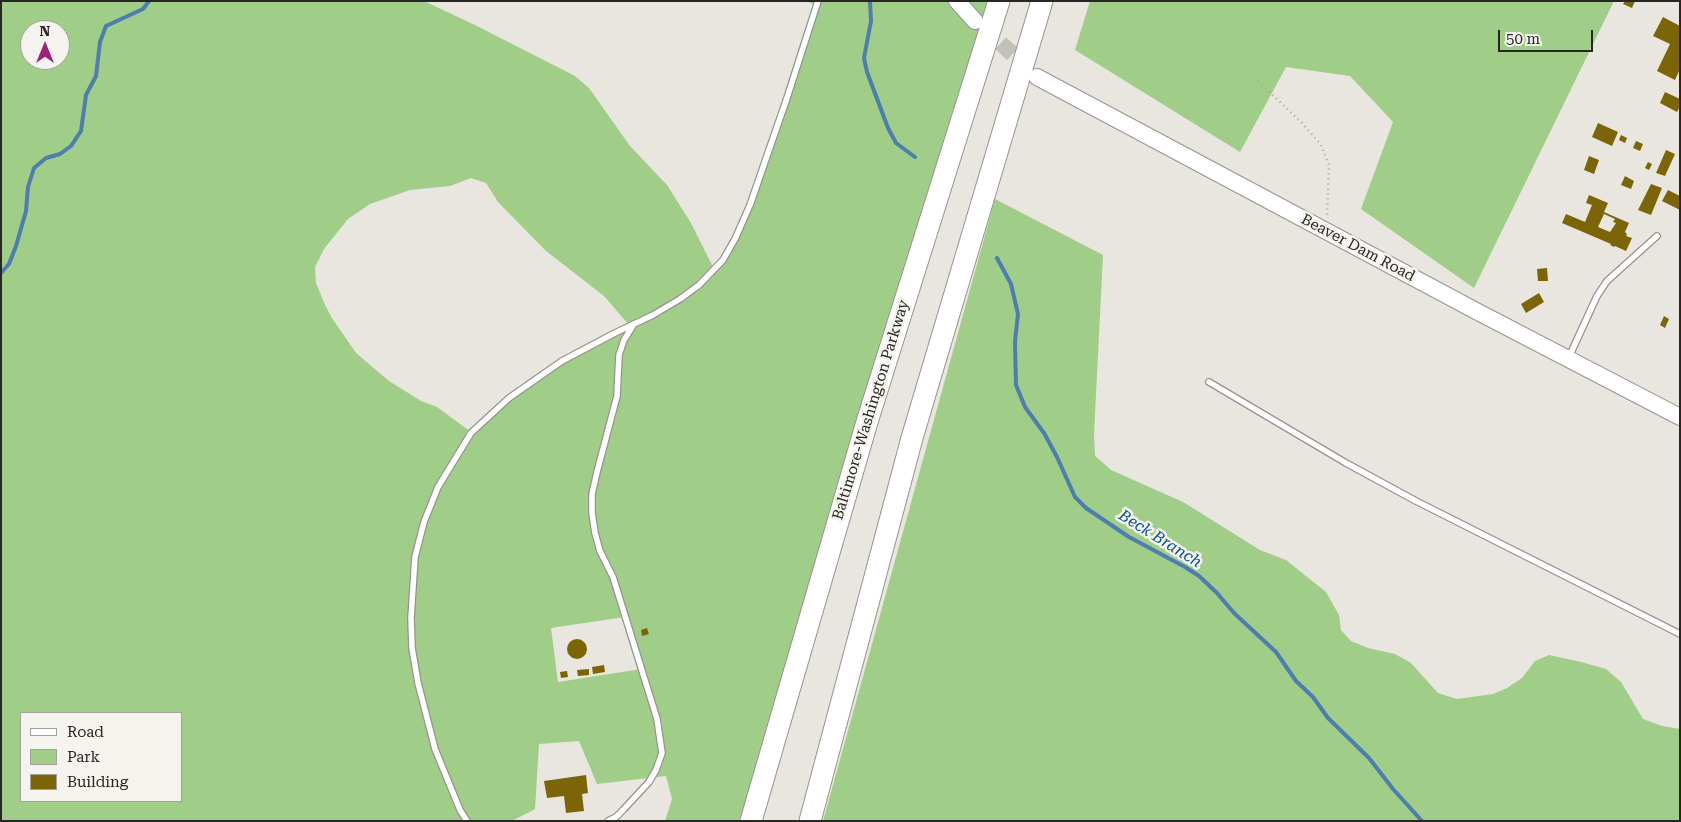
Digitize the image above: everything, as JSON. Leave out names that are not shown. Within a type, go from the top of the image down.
[{"type":"highway","name":"Baltimore-Washington Parkway","points":[[751,821],[861,441],[999,1]]},
{"type":"highway","points":[[810,821],[910,447],[1042,1]]},
{"type":"street","points":[[957,1],[975,21]]},
{"type":"street","name":"Beaver Dam Road","points":[[1037,77],[1325,231],[1680,417]]},
{"type":"lane","points":[[467,821],[460,810],[435,749],[418,682],[412,648],[412,587],[416,557],[424,522],[438,487],[471,433],[509,398],[562,361],[653,315],[699,285],[722,260],[735,240],[761,175],[818,1]]},
{"type":"lane","points":[[1568,359],[1598,296],[1607,282],[1657,236]]},
{"type":"lane","points":[[608,821],[623,810],[649,782],[662,753],[657,718],[613,577],[600,551],[594,533],[592,513],[592,494],[616,396],[619,355],[624,340],[634,324]]},
{"type":"lane","points":[[1208,382],[1346,463],[1416,501],[1680,634]]},
{"type":"path","points":[[1258,80],[1303,124],[1321,145],[1329,165],[1325,231]]},
{"type":"green space","points":[[1,1],[424,1],[575,76],[589,88],[630,146],[667,185],[691,223],[714,269],[723,260],[750,205],[816,5],[805,1],[999,1],[747,821],[665,821],[672,799],[666,776],[597,784],[579,741],[539,744],[535,809],[512,821],[1,821]],"holes":[[[471,178],[486,183],[498,202],[546,251],[604,296],[630,326],[536,379],[471,432],[437,407],[421,401],[389,381],[356,353],[325,305],[316,283],[315,267],[324,249],[348,219],[370,204],[410,190],[450,186]],[[625,617],[641,669],[558,682],[551,628]]]},
{"type":"green space","points":[[1090,1],[1614,1],[1474,288],[1361,209],[1393,122],[1350,76],[1286,67],[1240,152],[1075,50]]},
{"type":"green space","points":[[995,199],[1103,255],[1094,434],[1095,456],[1111,470],[1183,502],[1260,550],[1286,560],[1326,592],[1339,615],[1341,630],[1351,641],[1368,648],[1395,654],[1411,663],[1438,693],[1457,699],[1493,694],[1507,688],[1522,678],[1535,661],[1549,655],[1606,669],[1621,682],[1643,719],[1662,726],[1680,729],[1680,821],[823,821]]},
{"type":"building","points":[[1625,1],[1635,1],[1632,8],[1623,4]]},
{"type":"building","points":[[1663,17],[1680,26],[1680,69],[1675,80],[1657,71],[1670,44],[1653,36]]},
{"type":"building","points":[[1665,92],[1680,99],[1680,106],[1677,112],[1660,103]]},
{"type":"building","points":[[1598,123],[1618,132],[1612,146],[1592,137]]},
{"type":"building","points":[[1621,135],[1627,138],[1625,143],[1619,140]]},
{"type":"building","points":[[1636,141],[1643,144],[1640,151],[1633,148]]},
{"type":"building","points":[[1666,150],[1675,154],[1665,176],[1656,173]]},
{"type":"building","points":[[1589,156],[1599,160],[1594,174],[1584,170]]},
{"type":"building","points":[[1648,162],[1652,164],[1649,170],[1645,168]]},
{"type":"building","points":[[1625,176],[1634,181],[1631,189],[1621,185]]},
{"type":"building","points":[[1651,184],[1662,188],[1651,215],[1638,210]]},
{"type":"building","points":[[1668,190],[1680,196],[1680,210],[1662,201]]},
{"type":"building","points":[[1589,195],[1608,203],[1604,212],[1629,223],[1625,232],[1626,236],[1632,238],[1626,251],[1562,223],[1566,214],[1585,222],[1592,205],[1586,203]],"holes":[[[1604,214],[1615,219],[1613,222],[1616,223],[1610,232],[1598,227]]]},
{"type":"building","points":[[1547,268],[1548,281],[1538,281],[1537,269]]},
{"type":"building","points":[[1539,293],[1544,302],[1526,313],[1521,304]]},
{"type":"building","points":[[1664,316],[1669,319],[1665,328],[1660,325]]},
{"type":"building","points":[[647,628],[649,634],[642,636],[641,630]]},
{"type":"building","points":[[577,639],[584,642],[587,649],[584,656],[577,659],[570,656],[567,649],[570,642]]},
{"type":"building","points":[[604,665],[605,672],[593,674],[592,667]]},
{"type":"building","points":[[589,669],[589,675],[578,676],[577,670]]},
{"type":"building","points":[[567,671],[568,677],[561,678],[560,672]]},
{"type":"building","points":[[586,775],[588,793],[582,794],[584,811],[566,813],[564,796],[547,798],[544,781]]},
{"type":"waterway","points":[[1,273],[9,264],[16,246],[26,211],[28,187],[34,168],[46,158],[60,154],[71,146],[81,131],[86,95],[96,76],[100,42],[106,26],[143,9],[149,1]]},
{"type":"waterway","name":"Beck Branch","points":[[870,1],[871,21],[864,58],[867,72],[888,128],[896,143],[915,157]]},
{"type":"waterway","name":"Beck Branch","points":[[997,258],[1011,284],[1018,314],[1015,341],[1016,385],[1025,407],[1044,433],[1057,457],[1075,497],[1086,508],[1129,537],[1199,576],[1234,613],[1276,652],[1296,681],[1313,697],[1328,718],[1369,758],[1393,789],[1422,821]]},
{"type":"tunnel","points":[[983,27],[1031,71]]}]
